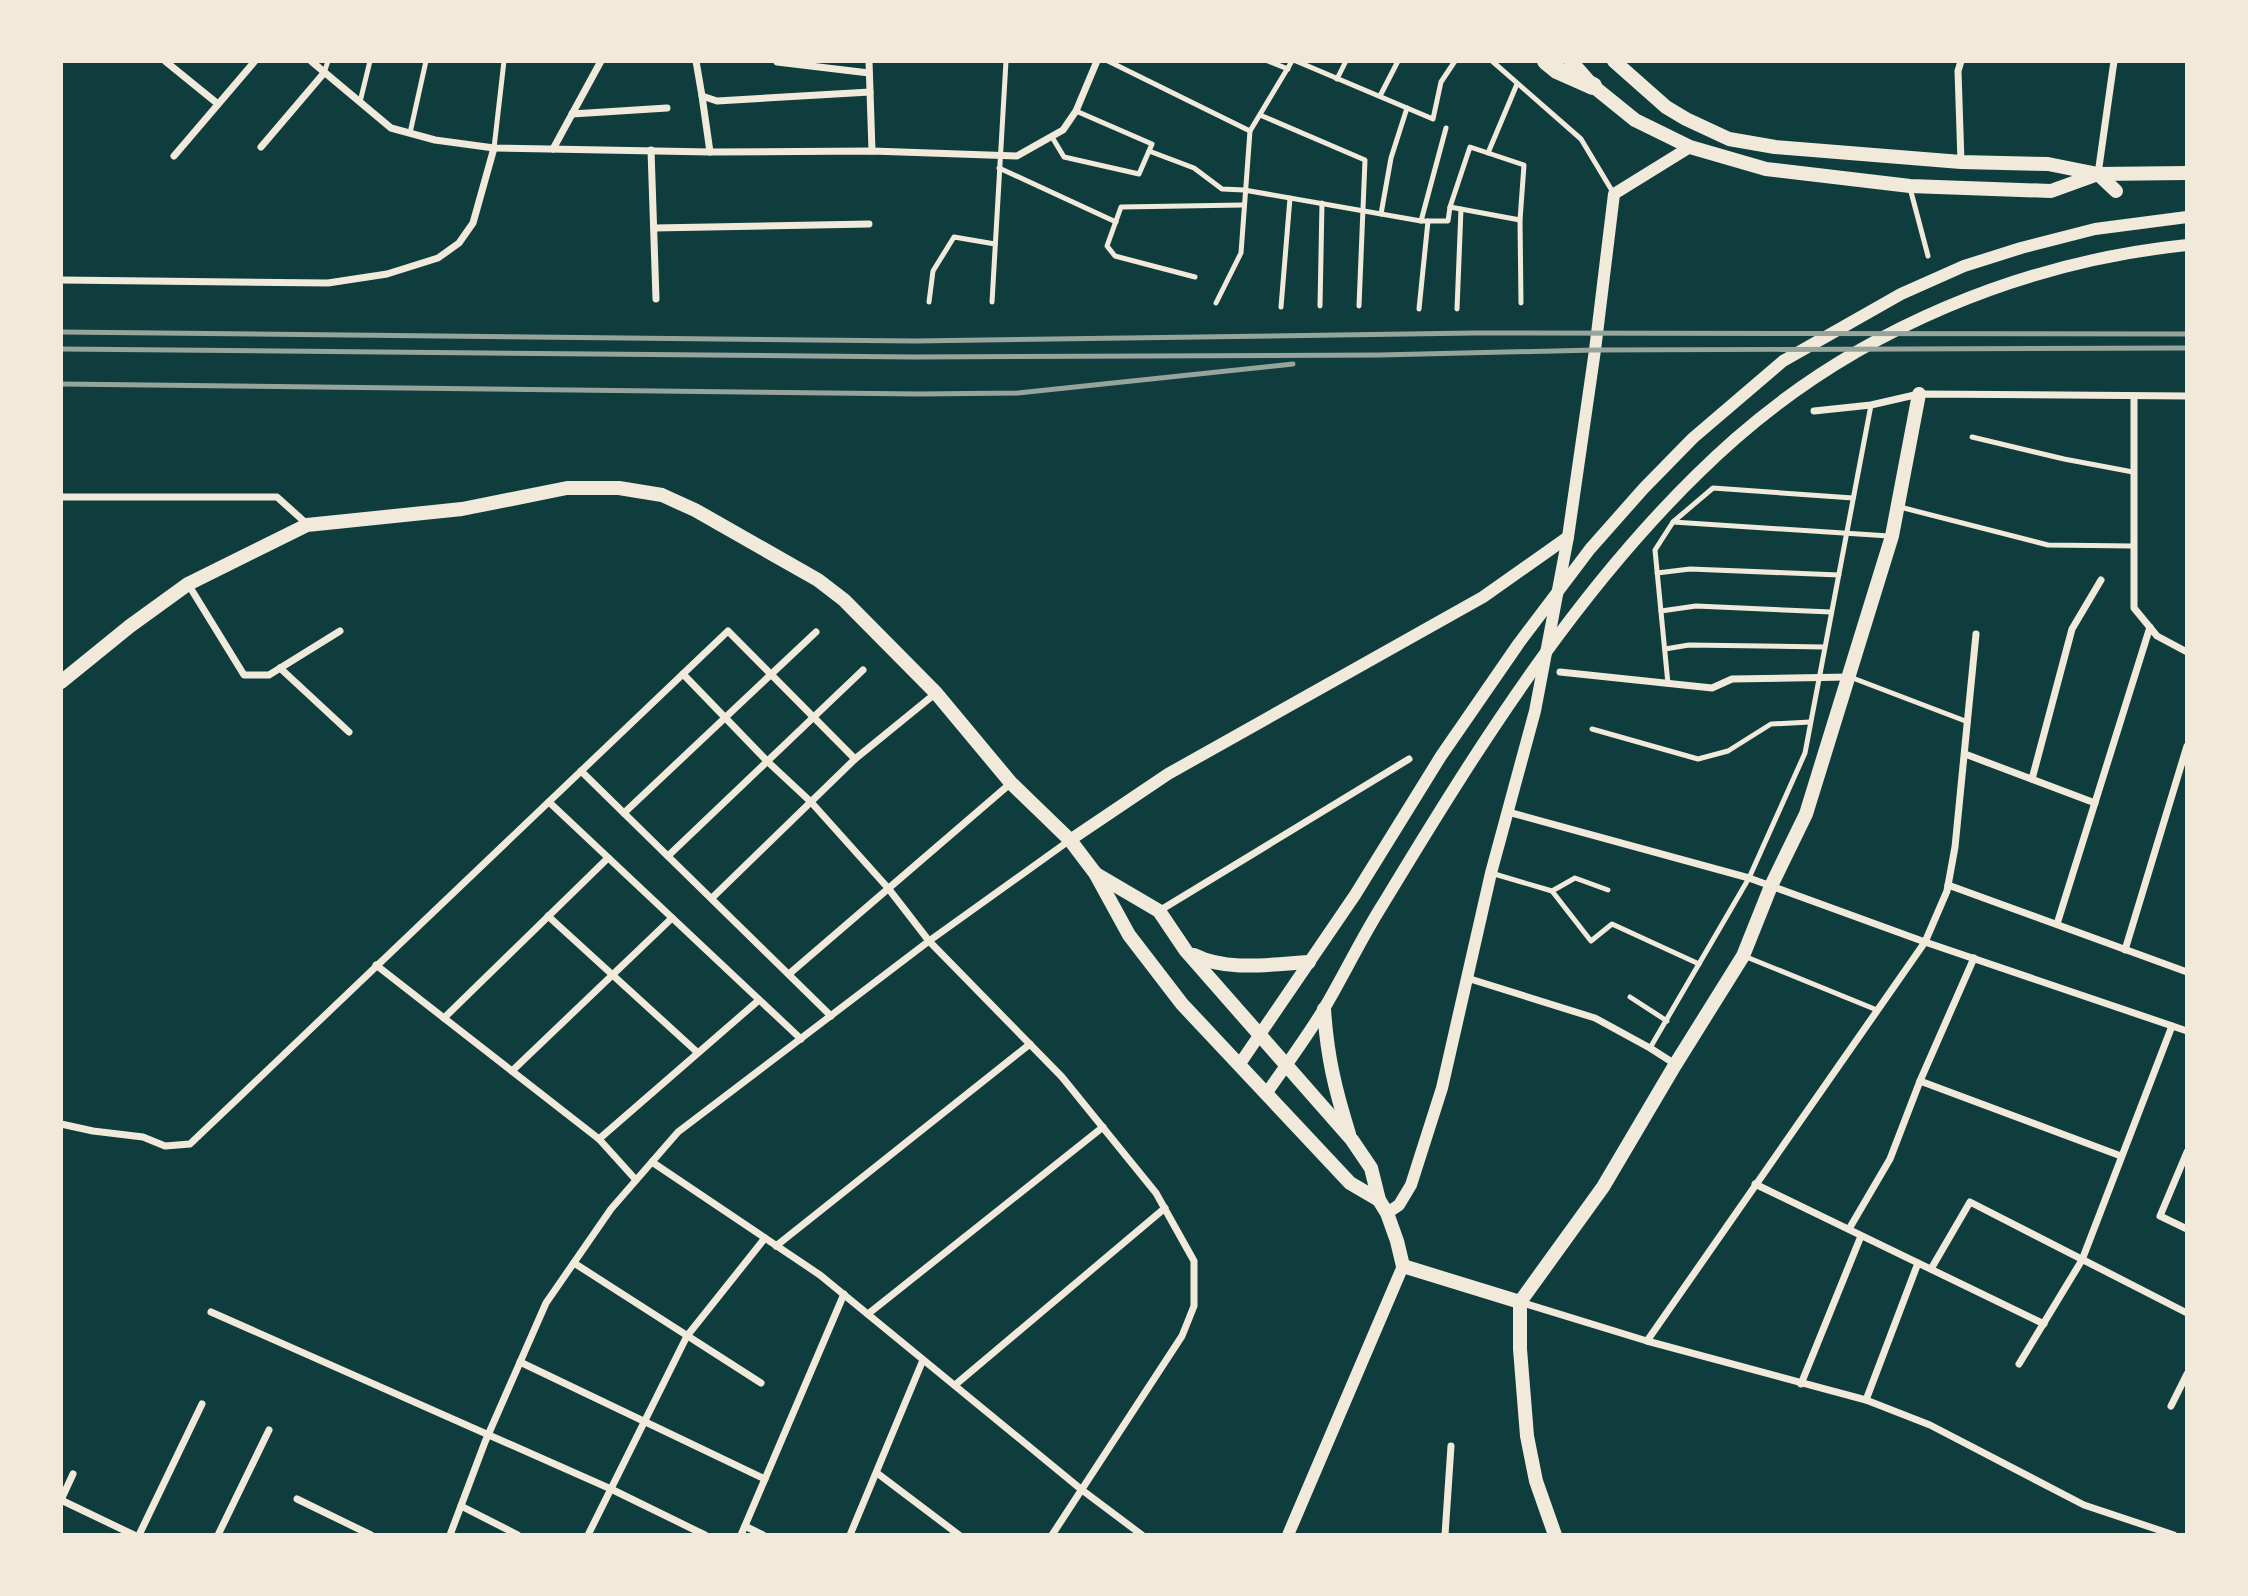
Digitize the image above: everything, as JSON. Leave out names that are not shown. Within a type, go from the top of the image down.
[{"type":"main road","points":[[1546,61],[1557,70],[1593,86]]},
{"type":"main road","points":[[1571,61],[1593,86],[1635,120],[1690,147],[1766,169],[1910,186],[2051,191],[2098,174]]},
{"type":"main road","points":[[1614,61],[1666,107],[1729,139],[1775,147],[1961,162],[2048,164],[2098,174],[2187,173]]},
{"type":"main road","points":[[2098,174],[2116,191]]},
{"type":"main road","points":[[1555,1535],[1536,1481],[1527,1436],[1520,1349],[1520,1302],[1603,1187],[1743,956],[1771,886],[1806,814],[1892,536],[1919,394]]},
{"type":"main road","points":[[61,682],[130,626],[188,584],[307,525],[462,509],[567,488],[619,488],[662,495],[695,510],[818,580],[844,600],[936,693],[1011,783],[1070,840],[1095,873],[1129,935],[1182,1004],[1350,1183],[1379,1200]]},
{"type":"main road","points":[[1095,873],[1159,911],[1186,951],[1352,1140],[1371,1168],[1379,1200],[1387,1213],[1403,1266],[1520,1302]]},
{"type":"main road","points":[[1186,951],[1207,962],[1252,965],[1310,962]]},
{"type":"main road","points":[[1324,1009],[1327,1052],[1333,1084],[1352,1140]]},
{"type":"street","points":[[165,61],[218,104]]},
{"type":"street","points":[[174,156],[255,61]]},
{"type":"street","points":[[311,61],[391,128],[435,140],[494,148],[710,152],[872,151],[1000,156],[1017,156],[1063,130],[1076,111],[1097,61]]},
{"type":"street","points":[[552,149],[601,61]]},
{"type":"street","points":[[696,61],[710,152]]},
{"type":"street","points":[[869,61],[872,151]]},
{"type":"street","points":[[1961,61],[1958,71],[1961,162]]},
{"type":"street","points":[[2098,174],[2114,61]]},
{"type":"street","points":[[776,62],[869,72]]},
{"type":"street","points":[[261,147],[324,73]]},
{"type":"street","points":[[702,96],[718,101],[870,92]]},
{"type":"street","points":[[572,114],[667,108]]},
{"type":"street","points":[[1387,1213],[1399,1205],[1411,1185],[1442,1088],[1491,873],[1535,711],[1568,537],[1614,194],[1690,147]]},
{"type":"street","points":[[61,279],[328,283],[387,274],[438,258],[459,243],[473,223],[494,148]]},
{"type":"street","points":[[651,150],[656,299]]},
{"type":"street","points":[[1239,1065],[1355,895],[1441,756],[1519,643],[1590,549],[1693,438],[1783,362],[1901,294],[1964,266],[2095,229],[2187,217]]},
{"type":"street","points":[[654,228],[869,224]]},
{"type":"street","points":[[1266,1094],[1324,1009],[1381,905],[1485,742],[1568,622],[1617,561],[1669,503],[1736,439],[1795,392],[1862,349],[1946,306],[2007,283],[2070,264],[2136,250],[2187,245]]},
{"type":"street","points":[[1814,411],[1871,405],[1919,394],[2187,396]]},
{"type":"street","points":[[2134,396],[2134,608],[2157,636],[2187,652]]},
{"type":"street","points":[[61,496],[277,497],[307,525]]},
{"type":"street","points":[[450,1535],[546,1303],[611,1209],[678,1132],[929,941],[1168,774],[1483,597],[1568,537]]},
{"type":"street","points":[[2032,779],[2072,629],[2101,580]]},
{"type":"street","points":[[188,584],[244,675],[269,675],[340,631]]},
{"type":"street","points":[[2057,924],[2150,627]]},
{"type":"street","points":[[61,1124],[143,1137],[165,1146],[190,1144],[728,631],[855,759]]},
{"type":"street","points":[[624,813],[816,632]]},
{"type":"street","points":[[1647,1341],[1925,942],[1948,885],[1955,847],[1976,634]]},
{"type":"street","points":[[280,668],[349,732]]},
{"type":"street","points":[[668,856],[863,670]]},
{"type":"street","points":[[1560,672],[1712,688],[1732,679],[1850,677]]},
{"type":"street","points":[[683,674],[768,762],[811,802],[888,888],[929,941],[1062,1077],[1156,1193],[1194,1261],[1195,1306],[1182,1336],[1052,1535]]},
{"type":"street","points":[[712,898],[855,759],[936,693]]},
{"type":"street","points":[[2126,950],[2187,746]]},
{"type":"street","points":[[1965,754],[2095,803]]},
{"type":"street","points":[[1159,911],[1409,759]]},
{"type":"street","points":[[581,771],[831,1016]]},
{"type":"street","points":[[789,974],[1011,783]]},
{"type":"street","points":[[549,802],[802,1039]]},
{"type":"street","points":[[1508,812],[1749,878],[1925,942],[2187,1031]]},
{"type":"street","points":[[443,1018],[608,858]]},
{"type":"street","points":[[1948,885],[2187,972]]},
{"type":"street","points":[[548,916],[697,1052]]},
{"type":"street","points":[[512,1071],[672,918]]},
{"type":"street","points":[[1849,1229],[1890,1159],[1973,958]]},
{"type":"street","points":[[376,965],[599,1139],[636,1180]]},
{"type":"street","points":[[1467,978],[1595,1018],[1675,1065]]},
{"type":"street","points":[[599,1139],[759,1000]]},
{"type":"street","points":[[2019,1364],[2082,1260],[2172,1026]]},
{"type":"street","points":[[776,1246],[1030,1044]]},
{"type":"street","points":[[1920,1081],[2121,1156]]},
{"type":"street","points":[[868,1314],[1103,1127]]},
{"type":"street","points":[[2187,1152],[2160,1216],[2187,1229]]},
{"type":"street","points":[[652,1162],[820,1275],[1082,1490],[1142,1535]]},
{"type":"street","points":[[1755,1184],[2044,1324]]},
{"type":"street","points":[[1931,1269],[1970,1202],[2187,1313]]},
{"type":"street","points":[[954,1385],[1165,1208]]},
{"type":"street","points":[[1801,1384],[1861,1236]]},
{"type":"street","points":[[588,1535],[687,1336],[765,1238]]},
{"type":"street","points":[[574,1263],[761,1382]]},
{"type":"street","points":[[1866,1400],[1918,1263]]},
{"type":"street","points":[[1288,1535],[1403,1266]]},
{"type":"street","points":[[741,1535],[844,1294]]},
{"type":"street","points":[[1520,1302],[1647,1341],[1866,1400],[1930,1425],[2084,1505],[2174,1535]]},
{"type":"street","points":[[211,1312],[611,1489],[705,1535]]},
{"type":"street","points":[[850,1535],[923,1360]]},
{"type":"street","points":[[520,1363],[765,1479]]},
{"type":"street","points":[[2171,1406],[2187,1374]]},
{"type":"street","points":[[73,1475],[61,1500],[136,1535],[202,1404]]},
{"type":"street","points":[[218,1535],[269,1430]]},
{"type":"street","points":[[1445,1535],[1451,1446]]},
{"type":"street","points":[[877,1473],[959,1535]]},
{"type":"street","points":[[297,1499],[371,1535]]},
{"type":"street","points":[[461,1506],[518,1535]]},
{"type":"street","points":[[745,1526],[763,1535]]},
{"type":"lane","points":[[324,73],[328,61]]},
{"type":"lane","points":[[360,102],[370,61]]},
{"type":"lane","points":[[410,133],[426,61]]},
{"type":"lane","points":[[494,148],[504,61]]},
{"type":"lane","points":[[992,302],[1006,61]]},
{"type":"lane","points":[[1108,61],[1250,131]]},
{"type":"lane","points":[[1268,61],[1288,69]]},
{"type":"lane","points":[[1216,303],[1241,253],[1250,131],[1294,61],[1433,119],[1441,82],[1455,61]]},
{"type":"lane","points":[[1337,79],[1346,61]]},
{"type":"lane","points":[[1380,96],[1398,61]]},
{"type":"lane","points":[[1492,61],[1581,139],[1614,194]]},
{"type":"lane","points":[[1488,153],[1517,84]]},
{"type":"lane","points":[[1381,214],[1391,158],[1408,108]]},
{"type":"lane","points":[[1052,137],[1064,157],[1139,174],[1152,144],[1076,111]]},
{"type":"lane","points":[[1260,115],[1365,160],[1359,306]]},
{"type":"lane","points":[[1419,309],[1425,221],[1446,128]]},
{"type":"lane","points":[[1149,151],[1194,168],[1222,189],[1244,190],[1425,221],[1448,221],[1470,147],[1524,165],[1520,220],[1521,303]]},
{"type":"lane","points":[[999,168],[1116,222]]},
{"type":"lane","points":[[1910,186],[1927,256]]},
{"type":"lane","points":[[1281,307],[1290,198]]},
{"type":"lane","points":[[1320,306],[1322,203]]},
{"type":"lane","points":[[1195,277],[1115,256],[1107,246],[1121,207],[1243,205]]},
{"type":"lane","points":[[1450,207],[1520,220]]},
{"type":"lane","points":[[1457,309],[1461,209]]},
{"type":"lane","points":[[929,302],[933,271],[954,237],[995,244]]},
{"type":"lane","points":[[1650,1048],[1749,878],[1805,753],[1871,405]]},
{"type":"lane","points":[[1972,437],[2133,472]]},
{"type":"lane","points":[[1668,684],[1655,550],[1673,522],[1713,488],[1853,498]]},
{"type":"lane","points":[[1899,507],[2048,545],[2133,546]]},
{"type":"lane","points":[[1673,522],[1892,536]]},
{"type":"lane","points":[[1657,573],[1690,569],[1839,575]]},
{"type":"lane","points":[[1661,611],[1696,606],[1831,612]]},
{"type":"lane","points":[[1665,649],[1689,645],[1824,647]]},
{"type":"lane","points":[[1850,677],[1968,722]]},
{"type":"lane","points":[[1592,729],[1698,759],[1728,751],[1771,724],[1810,722]]},
{"type":"lane","points":[[1491,873],[1552,891],[1591,941],[1612,924],[1699,964]]},
{"type":"lane","points":[[1552,891],[1575,878],[1608,890]]},
{"type":"lane","points":[[1743,956],[1877,1010]]},
{"type":"lane","points":[[1630,997],[1667,1021]]},
{"type":"railway","points":[[61,332],[915,341],[1474,333],[2187,334]]},
{"type":"railway","points":[[61,349],[914,357],[1380,355],[1595,350],[2187,348]]},
{"type":"railway","points":[[61,384],[1018,393],[1293,364]]}]
